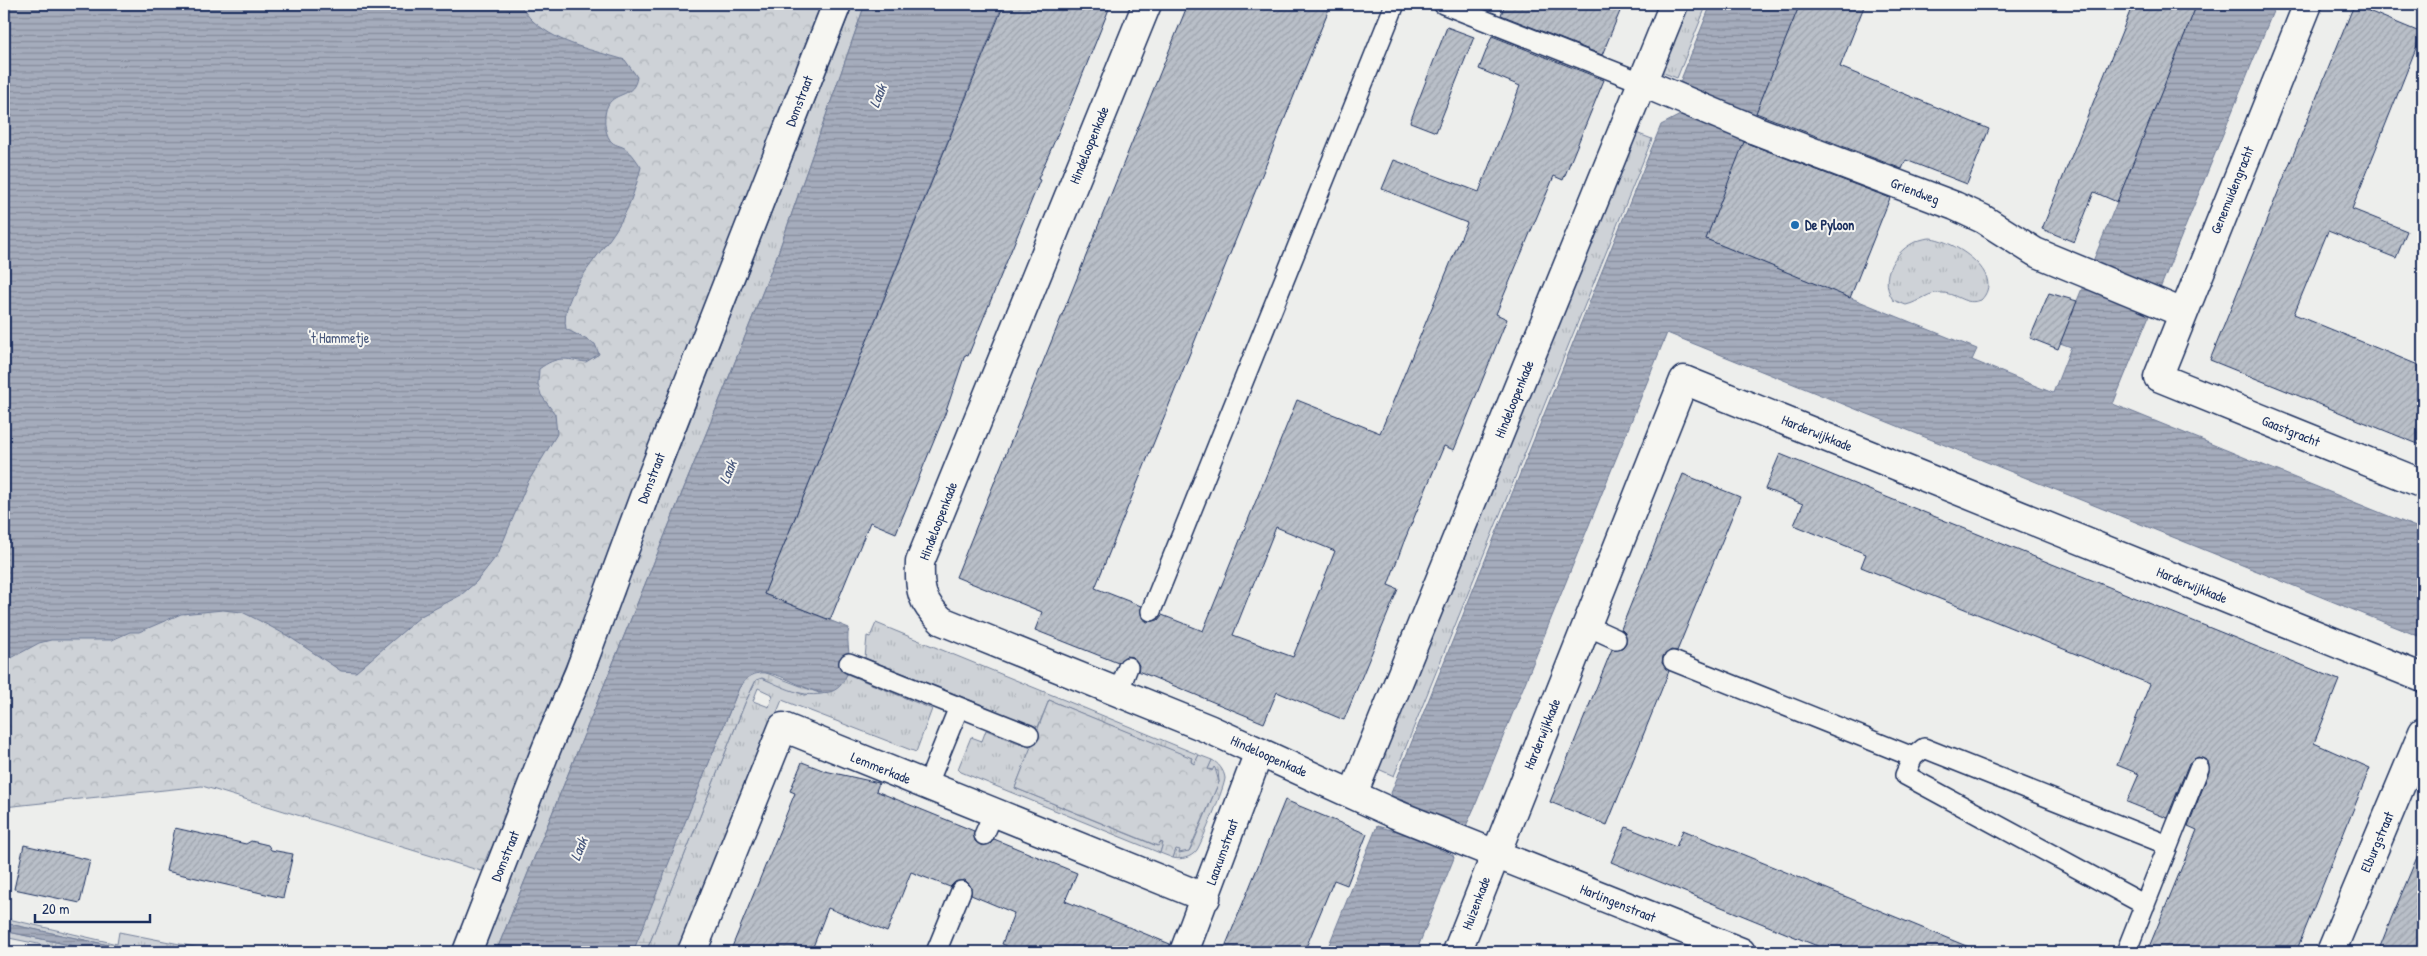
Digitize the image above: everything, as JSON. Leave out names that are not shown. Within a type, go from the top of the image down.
[{"type":"street","name":"Domstraat","points":[[467,952],[547,748],[579,673],[648,486],[837,4]]},
{"type":"street","name":"Hindeloopenkade","points":[[1147,4],[920,562],[922,596],[930,610],[942,621],[1209,729],[1395,814],[1494,854]]},
{"type":"street","name":"Hindeloopenkade","points":[[1353,794],[1674,4]]},
{"type":"street","name":"Genemuidengracht","points":[[2158,377],[2171,308],[2308,4]]},
{"type":"street","name":"Griendweg","points":[[1641,82],[1755,130],[1955,206],[1983,219],[2035,252],[2171,308]]},
{"type":"street","name":"Gaastgracht","points":[[2158,377],[2423,484]]},
{"type":"street","name":"Harderwijkkade","points":[[1494,854],[1684,380],[2423,678]]},
{"type":"street","name":"Lemmerkade","points":[[692,952],[783,727],[927,786],[989,824],[1206,898]]},
{"type":"street","name":"Elburgstraat","points":[[2331,952],[2423,732]]},
{"type":"street","name":"Laaxumstraat","points":[[1184,952],[1206,898],[1259,752]]},
{"type":"street","name":"Huizenkade","points":[[1458,952],[1494,854]]},
{"type":"street","name":"Harlingenstraat","points":[[1494,854],[1741,952]]},
{"type":"lane","points":[[1151,611],[1394,4]]},
{"type":"lane","points":[[1443,4],[1641,82]]},
{"type":"lane","points":[[1585,625],[1616,639]]},
{"type":"lane","points":[[1673,661],[1913,757]]},
{"type":"lane","points":[[849,663],[1029,735]]},
{"type":"lane","points":[[1118,693],[1128,667]]},
{"type":"lane","points":[[927,786],[959,707]]},
{"type":"lane","points":[[2144,905],[1905,775],[1913,757],[1924,748],[2168,845]]},
{"type":"lane","points":[[2126,952],[2199,768]]},
{"type":"lane","points":[[936,952],[961,891]]},
{"type":"green space","name":"'t Hammetje","points":[[4,4],[838,4],[526,761],[528,763],[493,851],[489,851],[481,871],[202,786],[4,807]]},
{"type":"green space","points":[[853,4],[865,4],[778,253],[496,952],[482,952]]},
{"type":"green space","points":[[1686,4],[1707,4],[1677,78],[1661,72]]},
{"type":"green space","points":[[1636,133],[1652,139],[1394,776],[1376,768]]},
{"type":"green space","points":[[1930,238],[1940,240],[1963,252],[1982,269],[1987,280],[1987,290],[1981,300],[1970,302],[1948,294],[1938,293],[1928,295],[1906,305],[1893,300],[1888,290],[1887,279],[1889,269],[1894,260],[1901,251],[1910,245]]},
{"type":"green space","points":[[876,623],[1199,755],[1195,764],[1191,762],[1192,759],[1049,700],[1038,727],[865,658],[867,636],[870,637]]},
{"type":"green space","points":[[761,671],[819,693],[826,693],[810,694],[802,693],[762,678],[756,680],[745,703],[646,952],[632,952],[739,688],[751,674]]},
{"type":"green space","points":[[847,674],[932,709],[916,752],[782,700],[679,952],[646,952],[745,703],[756,680],[762,678],[804,695],[833,690]],"holes":[[[758,688],[773,695],[769,707],[753,701]]]},
{"type":"green space","points":[[1049,700],[1192,758],[1191,762],[1194,764],[1199,755],[1212,760],[1208,769],[1212,771],[1215,768],[1219,782],[1189,851],[1179,853],[1180,850],[1176,849],[1173,858],[1160,853],[1163,843],[1160,842],[1158,846],[1015,788]]},
{"type":"green space","points":[[986,730],[1031,748],[1015,788],[1157,846],[1160,842],[1163,843],[1160,853],[961,772],[958,769],[971,737],[982,741]]},
{"type":"green space","points":[[1212,760],[1220,767],[1225,778],[1213,814],[1195,853],[1186,858],[1173,858],[1176,848],[1189,851],[1219,782],[1218,771],[1208,769]]},
{"type":"green space","points":[[4,918],[117,944],[119,932],[220,952],[142,952],[4,923]]},
{"type":"green space","points":[[4,931],[103,952],[77,952],[4,937]]},
{"type":"water","name":"'t Hammetje","points":[[4,4],[519,4],[532,20],[544,30],[578,46],[625,60],[637,77],[635,84],[629,91],[615,98],[608,105],[605,127],[610,140],[628,151],[641,167],[637,183],[621,221],[582,276],[565,316],[566,329],[595,344],[599,354],[586,362],[562,359],[551,362],[539,369],[538,384],[541,395],[555,414],[557,434],[528,482],[498,554],[476,582],[461,595],[421,616],[356,672],[341,671],[288,636],[242,612],[223,610],[181,614],[139,632],[130,632],[112,640],[51,640],[39,643],[4,662]]},
{"type":"water","name":"Laak","points":[[865,4],[1003,4],[764,594],[849,628],[849,668],[847,674],[837,688],[825,693],[811,690],[781,677],[765,673],[751,676],[739,688],[633,952],[496,952],[778,253]]},
{"type":"water","points":[[1711,4],[1800,4],[1706,239],[1977,349],[1972,360],[2053,393],[2071,347],[2060,343],[2197,4],[2276,4],[2113,404],[2423,530],[2423,638],[1667,333],[1475,806],[1466,826],[1450,820],[1439,849],[1453,855],[1454,858],[1416,952],[1326,952],[1377,826],[1395,831],[1407,802],[1392,796],[1391,793],[1661,125],[1682,114],[1686,116],[1697,90],[1680,82]]},
{"type":"water","points":[[4,923],[142,952],[103,952],[4,931]]},
{"type":"building","points":[[1004,4],[1111,4],[1038,179],[1040,180],[968,356],[965,355],[945,414],[896,533],[870,522],[830,620],[764,594]]},
{"type":"building","points":[[1188,4],[1331,4],[1095,588],[1141,606],[1142,618],[1147,622],[1158,620],[1162,615],[1203,631],[1297,400],[1380,433],[1467,223],[1382,189],[1394,160],[1479,192],[1520,86],[1479,69],[1492,36],[1604,80],[1563,180],[1554,176],[1496,314],[1507,319],[1454,450],[1444,446],[1403,544],[1388,585],[1398,589],[1344,720],[1277,692],[1264,723],[1138,671],[1139,665],[1132,657],[1126,656],[1118,663],[1035,630],[1042,612],[956,577]],"holes":[[[1276,527],[1335,551],[1293,657],[1233,635]]]},
{"type":"building","points":[[1505,4],[1623,4],[1602,55],[1501,15]]},
{"type":"building","points":[[1800,4],[1865,4],[1840,67],[1989,129],[1967,184],[1906,160],[1902,169],[1756,113]]},
{"type":"building","points":[[2133,4],[2197,4],[2117,202],[2094,192],[2074,242],[2042,229]]},
{"type":"building","points":[[2354,5],[2422,33],[2352,209],[2407,231],[2396,258],[2328,231],[2294,314],[2423,367],[2423,446],[2210,360]]},
{"type":"building","points":[[1447,27],[1474,37],[1436,132],[1410,122]]},
{"type":"building","name":"De Pyloon","points":[[1744,142],[1890,198],[1850,298],[1706,239]]},
{"type":"building","points":[[2049,293],[2077,301],[2058,349],[2030,338]]},
{"type":"building","points":[[1780,454],[2339,680],[2314,743],[2370,768],[2296,952],[2147,952],[2197,830],[2188,826],[2209,772],[2208,761],[2198,757],[2189,763],[2167,818],[2127,802],[2139,774],[2117,765],[2150,684],[1861,567],[1866,554],[1794,525],[1803,504],[1765,489]]},
{"type":"building","points":[[1683,474],[1740,497],[1677,651],[1671,650],[1663,656],[1662,663],[1669,671],[1607,825],[1550,802],[1612,649],[1622,648],[1626,643],[1625,633],[1621,629]]},
{"type":"building","points":[[802,762],[825,771],[879,783],[876,791],[974,831],[975,841],[980,845],[990,844],[994,839],[1077,873],[1065,901],[1170,944],[1169,952],[1021,952],[1002,944],[1014,913],[971,895],[970,885],[965,880],[955,882],[950,887],[911,872],[887,932],[828,908],[811,952],[730,952],[795,793],[790,791]]},
{"type":"building","points":[[1285,800],[1367,834],[1347,885],[1334,880],[1304,952],[1223,952]]},
{"type":"building","points":[[1626,827],[1676,847],[1683,830],[1981,952],[1832,952],[1611,862]]},
{"type":"building","points":[[175,828],[246,844],[251,841],[268,845],[271,850],[293,854],[283,898],[166,871]]},
{"type":"building","points":[[2423,843],[2423,952],[2378,952],[2391,919]]},
{"type":"building","points":[[24,845],[90,860],[80,903],[14,889]]},
{"type":"place","name":"De Pyloon","points":[[1795,225]]}]
